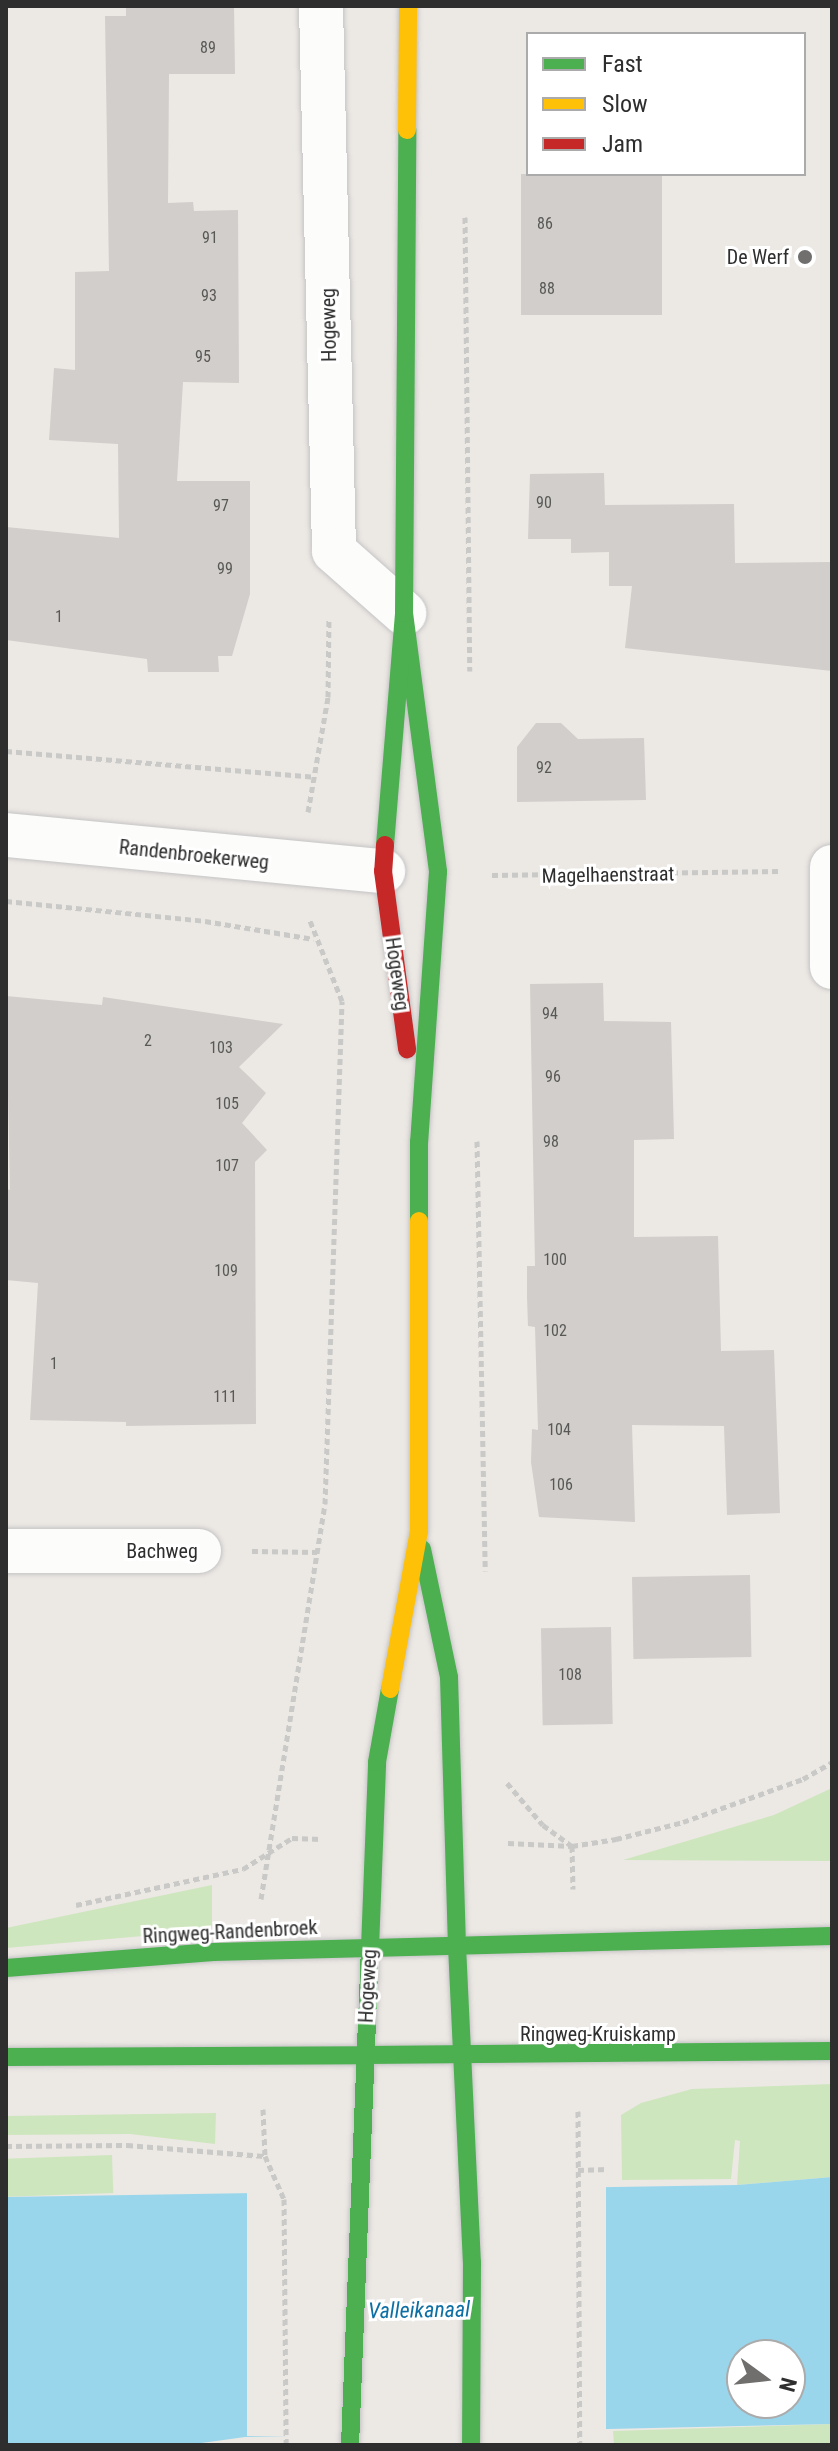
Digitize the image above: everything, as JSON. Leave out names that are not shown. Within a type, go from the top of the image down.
[{"type":"main road","name":"Hogeweg","points":[[408,6],[404,613],[383,871],[419,1142]]},
{"type":"main road","name":"Hogeweg","points":[[350,2444],[377,1762],[419,1531],[419,1142],[438,872],[404,613]]},
{"type":"main road","name":"Hogeweg","points":[[419,1531],[449,1677],[468,2182],[471,2445]]},
{"type":"main road","points":[[457,1946],[832,1936]]},
{"type":"main road","name":"Ringweg-Randenbroek","points":[[6,1968],[213,1952],[457,1946]]},
{"type":"main road","name":"Ringweg-Kruiskamp","points":[[364,2055],[832,2051]]},
{"type":"main road","points":[[6,2057],[364,2055]]},
{"type":"street","name":"Hogeweg","points":[[321,6],[334,551]]},
{"type":"street","points":[[334,551],[404,613]]},
{"type":"street","name":"Randenbroekerweg","points":[[6,835],[383,871]]},
{"type":"street","points":[[831,868],[832,967]]},
{"type":"street","name":"Bachweg","points":[[6,1551],[199,1551]]},
{"type":"path","points":[[59,1909],[243,1869],[269,1852],[325,1504],[342,1011],[330,965],[314,939],[305,829],[328,697],[334,551]]},
{"type":"path","points":[[6,751],[314,777]]},
{"type":"path","name":"Magelhaenstraat","points":[[438,872],[529,876],[831,868]]},
{"type":"path","points":[[6,901],[205,921],[314,939]]},
{"type":"path","name":"Bachweg","points":[[199,1551],[317,1552]]},
{"type":"path","points":[[572,1846],[683,1822],[803,1779],[832,1762]]},
{"type":"path","points":[[6,2146],[127,2145],[265,2156],[280,2183],[286,2444]]},
{"type":"path","points":[[580,2442],[578,2170],[608,2169]]},
{"type":"green space","points":[[832,1788],[832,1861],[623,1860],[774,1815]]},
{"type":"green space","points":[[212,1885],[212,1930],[6,1948],[6,1928]]},
{"type":"green space","points":[[832,2084],[832,2177],[737,2185],[740,2141],[735,2140],[731,2179],[622,2180],[621,2115],[641,2103],[692,2089]]},
{"type":"green space","points":[[216,2113],[215,2144],[130,2134],[6,2135],[6,2116]]},
{"type":"green space","points":[[112,2155],[113,2193],[7,2197],[6,2159]]},
{"type":"green space","points":[[832,2424],[832,2445],[614,2445],[613,2431]]},
{"type":"water","name":"Valleikanaal","points":[[832,2177],[832,2424],[245,2437],[187,2445],[6,2445],[6,2197],[737,2185]]},
{"type":"pier","points":[[247,2182],[606,2182],[606,2436],[247,2436]]},
{"type":"building","points":[[126,6],[234,6],[235,74],[169,74],[168,203],[193,202],[194,211],[238,210],[239,383],[183,382],[177,481],[250,481],[250,594],[232,656],[218,656],[219,672],[148,672],[147,659],[6,640],[6,527],[119,538],[118,444],[49,440],[54,368],[75,370],[75,272],[109,271],[105,16],[126,16]]},
{"type":"building","points":[[521,174],[662,176],[662,315],[521,315]]},
{"type":"building","points":[[604,473],[605,505],[734,504],[735,563],[832,562],[832,671],[625,648],[632,586],[609,586],[609,552],[571,553],[571,539],[528,539],[530,474]]},
{"type":"building","points":[[536,723],[561,723],[578,739],[644,738],[646,800],[517,802],[517,747]]},
{"type":"building","points":[[603,983],[604,1021],[671,1022],[674,1139],[634,1140],[634,1237],[718,1236],[721,1351],[774,1350],[780,1513],[727,1515],[724,1426],[632,1425],[635,1522],[539,1517],[531,1462],[532,1429],[538,1430],[535,1327],[528,1326],[527,1297],[527,1266],[535,1266],[530,984]]},
{"type":"building","points":[[6,996],[102,1005],[103,997],[283,1024],[239,1067],[266,1093],[242,1123],[267,1150],[255,1162],[256,1424],[126,1426],[126,1422],[30,1420],[38,1283],[6,1280],[6,1189],[10,1190]]},
{"type":"building","points":[[750,1575],[751,1657],[633,1659],[632,1577]]},
{"type":"building","points":[[611,1627],[613,1724],[543,1725],[541,1628]]},
{"type":"traffic: fast","points":[[385,845],[404,613],[407,130]]},
{"type":"traffic: fast","points":[[404,613],[438,872],[419,1142],[419,1221]]},
{"type":"traffic: fast","points":[[422,1549],[449,1677],[457,1946]]},
{"type":"traffic: fast","points":[[6,1968],[213,1952],[370,1948],[377,1762],[390,1689]]},
{"type":"traffic: fast","points":[[350,2445],[370,1948],[832,1936]]},
{"type":"traffic: fast","points":[[457,1946],[472,2263],[471,2445]]},
{"type":"traffic: fast","points":[[364,2055],[832,2051]]},
{"type":"traffic: fast","points":[[6,2057],[364,2055]]},
{"type":"traffic: slow","points":[[407,130],[408,6]]},
{"type":"traffic: slow","points":[[390,1689],[419,1531],[419,1221]]},
{"type":"traffic: jam","points":[[385,845],[383,871],[407,1049]]},
{"type":"place","name":"De Werf","points":[[805,257]]}]
